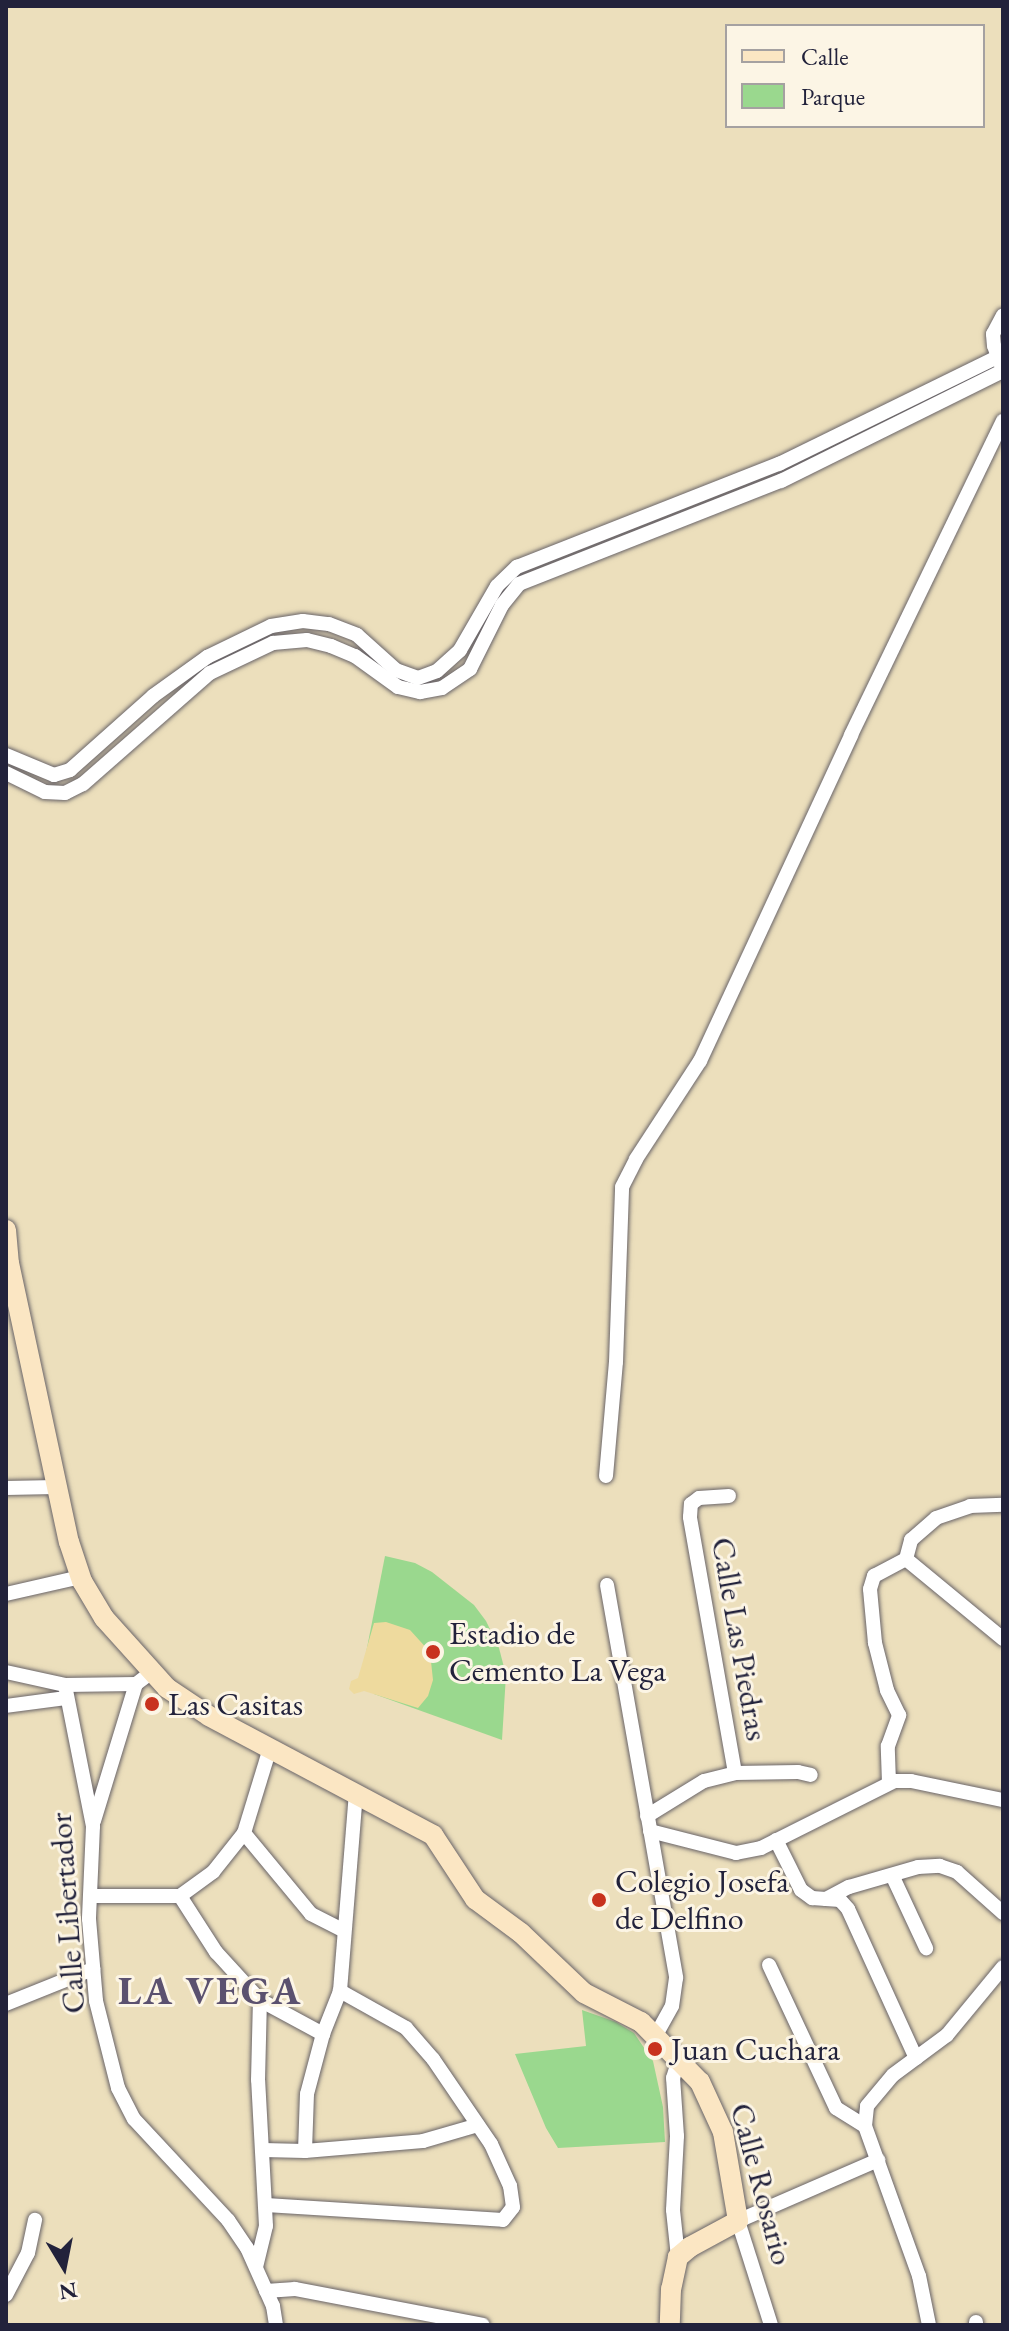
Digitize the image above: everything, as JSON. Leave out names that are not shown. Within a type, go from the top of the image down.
[{"type":"street","points":[[1001,365],[993,334],[1003,315]]},
{"type":"street","points":[[6,755],[54,775],[70,770],[153,696],[207,657],[271,626],[303,621],[329,624],[357,635],[396,670],[418,678],[437,671],[460,650],[497,586],[517,567],[779,464],[1001,365]]},
{"type":"street","points":[[6,773],[45,792],[65,793],[83,784],[210,673],[273,643],[307,640],[331,646],[355,656],[398,687],[420,692],[442,688],[470,669],[502,605],[519,584],[781,481],[1001,365]]},
{"type":"street","points":[[606,1476],[617,1338],[622,1187],[636,1159],[700,1061],[851,735],[1003,421]]},
{"type":"street","name":"Calle Rosario","points":[[6,1230],[8,1262],[56,1487],[81,1577],[144,1678],[433,1835],[475,1899],[521,1933],[584,1993],[612,2010],[641,2022],[656,2035],[700,2082],[723,2132],[738,2221],[771,2325]]},
{"type":"street","points":[[6,1488],[56,1487]]},
{"type":"street","name":"Calle Las Piedras","points":[[648,1824],[704,1781],[735,1773],[690,1517],[691,1504],[699,1498],[729,1496]]},
{"type":"street","points":[[889,1783],[888,1746],[899,1715],[887,1690],[875,1643],[870,1589],[874,1576],[906,1559],[911,1540],[936,1518],[970,1506],[1003,1505]]},
{"type":"street","points":[[906,1559],[1003,1639]]},
{"type":"street","points":[[6,1594],[81,1577]]},
{"type":"street","points":[[607,1585],[676,1978],[672,2006],[656,2035]]},
{"type":"street","points":[[6,1672],[66,1692]]},
{"type":"street","points":[[6,1706],[144,1678],[93,1826]]},
{"type":"street","name":"Calle Libertador","points":[[66,1692],[93,1826],[89,1919],[96,2001],[118,2088],[134,2119],[228,2220],[256,2267],[276,2325]]},
{"type":"street","points":[[91,1896],[180,1896],[213,1872],[244,1833],[270,1748]]},
{"type":"street","points":[[735,1773],[798,1772],[811,1775]]},
{"type":"street","points":[[648,1824],[736,1853],[761,1848],[889,1783],[911,1781],[1003,1800]]},
{"type":"street","points":[[305,2151],[307,2094],[323,2034],[340,1991],[356,1793]]},
{"type":"street","points":[[244,1833],[311,1914],[344,1931]]},
{"type":"street","points":[[776,1840],[801,1890],[812,1898],[840,1900],[848,1909],[916,2058]]},
{"type":"street","points":[[826,1899],[849,1887],[940,1866],[957,1872],[1003,1913]]},
{"type":"street","points":[[892,1875],[926,1948]]},
{"type":"street","points":[[180,1896],[216,1952],[260,2000],[323,2034]]},
{"type":"street","points":[[769,1965],[836,2108],[865,2126]]},
{"type":"street","points":[[929,2325],[919,2276],[865,2126],[867,2106],[893,2075],[947,2035],[1003,1967]]},
{"type":"street","points":[[6,2004],[93,1969]]},
{"type":"street","points":[[266,2205],[503,2220],[513,2207],[510,2186],[478,2125],[433,2059],[406,2028],[340,1991]]},
{"type":"street","points":[[256,2267],[266,2226],[258,2080],[260,2000]]},
{"type":"street","points":[[670,2325],[671,2289],[678,2257],[673,2210],[677,2136],[673,2078],[679,2059]]},
{"type":"street","points":[[263,2150],[305,2151],[423,2141],[478,2125]]},
{"type":"street","points":[[678,2257],[690,2247],[738,2221],[878,2160]]},
{"type":"street","points":[[6,2295],[28,2253],[35,2220]]},
{"type":"street","points":[[266,2291],[295,2289],[483,2325]]},
{"type":"green space","name":"Estadio de Cemento La Vega","points":[[385,1556],[415,1563],[432,1572],[474,1605],[486,1621],[499,1648],[506,1675],[502,1740],[374,1694],[365,1658]]},
{"type":"green space","points":[[582,2010],[616,2022],[634,2033],[653,2061],[663,2107],[665,2142],[558,2148],[546,2128],[515,2054],[586,2046]]},
{"type":"sand","points":[[386,1622],[410,1630],[430,1652],[433,1680],[428,1696],[418,1708],[364,1691],[354,1694],[349,1689],[351,1681],[358,1678],[374,1623]]},
{"type":"place","name":"Estadio de Cemento La Vega","points":[[433,1652]]},
{"type":"place","name":"Las Casitas","points":[[152,1704]]},
{"type":"place","name":"Colegio Josefa de Delfino","points":[[599,1900]]},
{"type":"place","name":"Juan Cuchara","points":[[655,2049]]},
{"type":"district","name":"LA VEGA","points":[[210,1990]]}]
